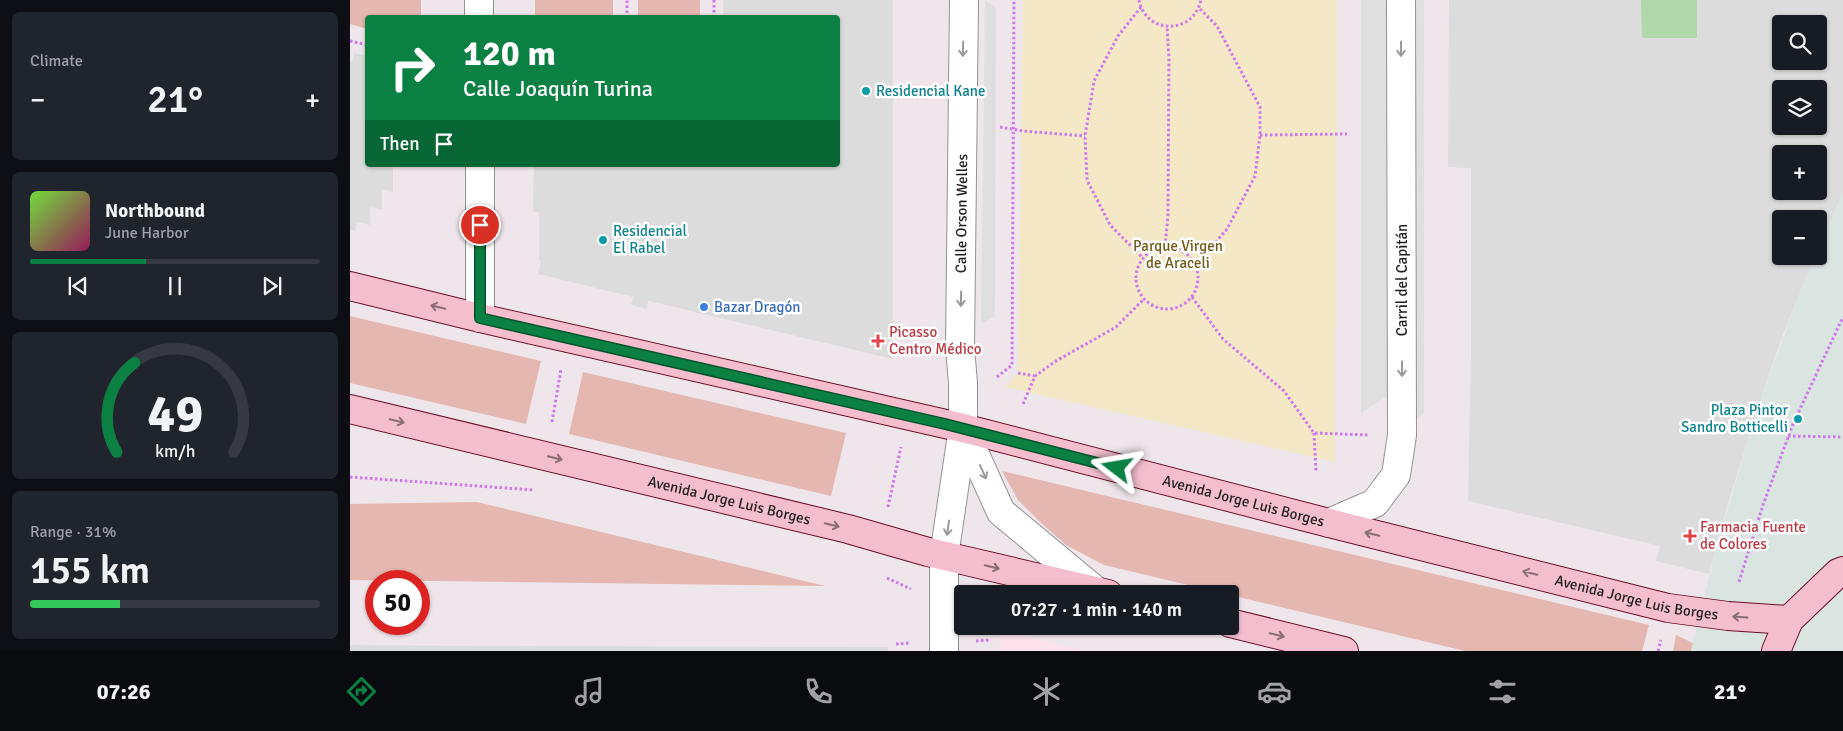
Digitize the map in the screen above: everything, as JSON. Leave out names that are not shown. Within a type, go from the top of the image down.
[{"type":"main road","name":"Avenida Jorge Luis Borges","points":[[350,286],[480,318],[963,428],[1668,608],[1728,616],[1789,620]]},
{"type":"main road","name":"Avenida Jorge Luis Borges","points":[[350,409],[848,529],[944,556],[1070,585]]},
{"type":"main road","points":[[1776,651],[1789,620],[1843,571]]},
{"type":"main road","points":[[1239,625],[1344,651]]},
{"type":"street","points":[[479,0],[479,15]]},
{"type":"street","name":"Calle Orson Welles","points":[[944,651],[944,556],[963,428],[963,383],[960,348],[964,0]]},
{"type":"street","name":"Carril del Capitán","points":[[1330,523],[1375,503],[1396,475],[1401,443],[1401,0]]},
{"type":"street","points":[[480,167],[480,318]]},
{"type":"street","name":"Calle Orson Welles","points":[[963,428],[1001,512],[1092,585]]},
{"type":"path","points":[[626,15],[627,0]]},
{"type":"path","points":[[714,0],[714,15]]},
{"type":"path","points":[[1139,0],[1147,16],[1156,23],[1167,26],[1180,25],[1191,18],[1199,8],[1200,0]]},
{"type":"path","points":[[1141,7],[1118,36],[1094,82],[1085,136],[1087,180],[1110,225],[1143,258]]},
{"type":"path","points":[[1196,265],[1227,229],[1254,176],[1260,135],[1260,108],[1217,26],[1199,8]]},
{"type":"path","points":[[1166,246],[1169,58],[1167,26]]},
{"type":"path","points":[[350,40],[365,44]]},
{"type":"path","points":[[1000,127],[1023,131],[1085,136]]},
{"type":"path","points":[[1260,135],[1347,134]]},
{"type":"path","points":[[1166,246],[1178,249],[1189,255],[1196,265],[1199,278],[1196,291],[1192,297],[1177,308],[1164,309],[1153,306],[1144,299],[1138,290],[1136,279],[1138,267],[1143,258],[1153,250],[1166,246]]},
{"type":"path","points":[[1192,297],[1223,339],[1284,391],[1314,434],[1316,471]]},
{"type":"path","points":[[1023,404],[1035,376],[1056,361],[1116,327],[1144,299]]},
{"type":"path","points":[[1728,616],[1763,505],[1788,436],[1843,317]]},
{"type":"path","points":[[1018,373],[1035,376]]},
{"type":"path","points":[[1314,434],[1346,434]]},
{"type":"path","points":[[1788,436],[1843,437]]},
{"type":"shaded area","points":[[350,0],[421,0],[421,15],[365,15],[365,28],[350,24]]},
{"type":"shaded area","points":[[535,0],[613,0],[613,15],[535,15]]},
{"type":"shaded area","points":[[638,0],[700,0],[700,15],[638,15]]},
{"type":"shaded area","points":[[723,0],[893,0],[893,359],[648,301],[647,309],[631,305],[633,297],[538,274],[541,261],[539,260],[539,213],[533,211],[534,167],[840,167],[840,15],[723,15]]},
{"type":"shaded area","points":[[985,0],[996,8],[995,316],[981,324]]},
{"type":"shaded area","points":[[1361,0],[1390,0],[1387,396],[1361,413]]},
{"type":"shaded area","points":[[1414,0],[1424,0],[1424,413],[1413,421]]},
{"type":"shaded area","points":[[1449,0],[1843,0],[1843,192],[1827,229],[1827,210],[1772,210],[1772,265],[1811,265],[1782,337],[1761,398],[1729,500],[1709,574],[1656,561],[1660,546],[1468,501],[1471,359],[1471,168],[1448,167]]},
{"type":"shaded area","points":[[1641,0],[1697,0],[1697,38],[1642,38]]},
{"type":"shaded area","points":[[354,53],[365,56],[365,167],[393,167],[393,192],[382,189],[382,210],[370,207],[370,225],[357,222],[355,231],[350,229],[350,61],[353,61]]},
{"type":"shaded area","name":"Plaza Pintor Sandro Botticelli","points":[[1843,192],[1843,651],[1691,651],[1718,541],[1761,398],[1811,265],[1827,265],[1827,229]]},
{"type":"shaded area","points":[[350,316],[541,361],[526,424],[350,383]]},
{"type":"shaded area","points":[[583,372],[846,433],[831,496],[569,434]]},
{"type":"shaded area","points":[[1002,471],[1649,625],[1642,651],[1465,651],[1239,597],[1239,585],[1188,585],[1104,565],[1066,545],[1018,500]]},
{"type":"shaded area","points":[[477,502],[825,586],[430,581],[430,570],[365,570],[365,580],[350,580],[350,504]]},
{"type":"shaded area","points":[[1001,635],[1020,635],[1082,651],[1001,651]]},
{"type":"shaded area","points":[[1676,635],[1693,643],[1697,651],[1673,651]]},
{"type":"shaded area","points":[[350,645],[888,647],[888,651],[350,651]]},
{"type":"green space","name":"Parque Virgen de Araceli","points":[[1023,0],[1337,0],[1335,462],[1005,387],[1018,373]]},
{"type":"place","name":"Residencial Kane","points":[[866,91]]},
{"type":"place","name":"Residencial El Rabel","points":[[603,240]]},
{"type":"place","name":"Bazar Dragón","points":[[704,307]]},
{"type":"place","name":"Picasso Centro Médico","points":[[878,341]]},
{"type":"place","name":"Plaza Pintor Sandro Botticelli","points":[[1798,419]]},
{"type":"place","name":"Farmacia Fuente de Colores","points":[[1690,536]]},
{"type":"route","points":[[480,225],[480,318],[673,360],[945,424],[1117,468]]}]
